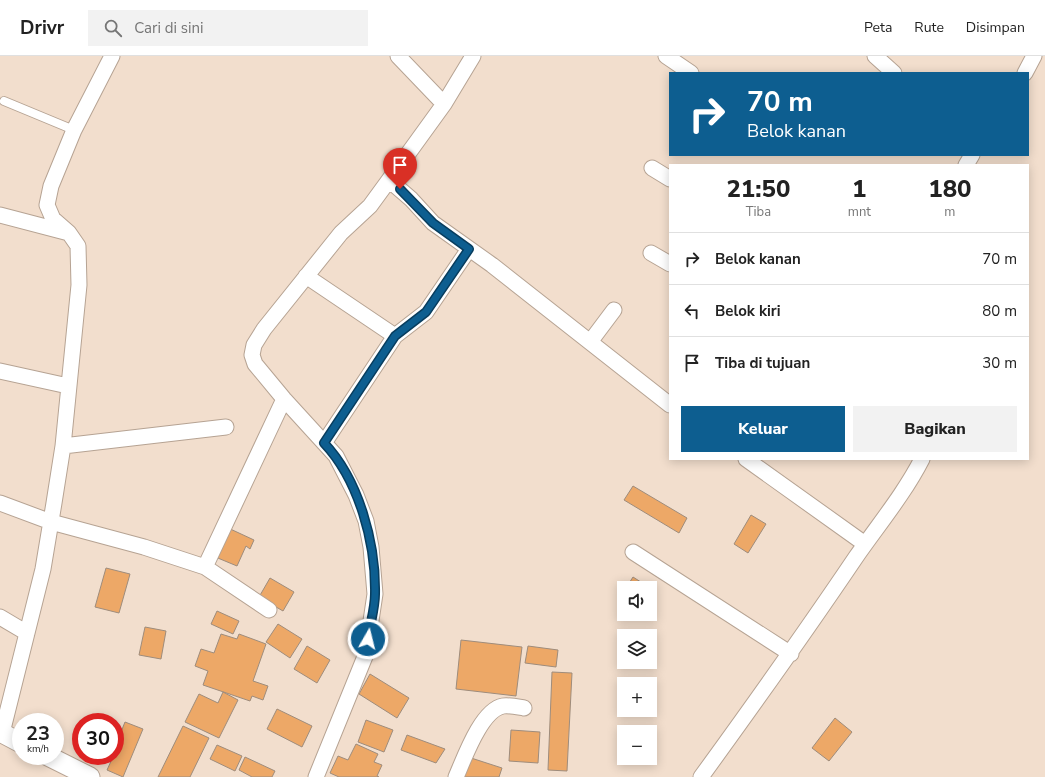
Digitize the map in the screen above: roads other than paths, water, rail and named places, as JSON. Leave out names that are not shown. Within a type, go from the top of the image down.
[{"type":"street","points":[[12,738],[1,733],[27,633],[51,522],[63,446],[79,284],[78,246],[69,233],[53,219],[47,204],[51,186],[74,130],[112,56]]},
{"type":"street","points":[[398,56],[444,104]]},
{"type":"street","points":[[316,777],[366,654],[375,594],[371,547],[366,521],[356,495],[336,456],[284,399],[255,364],[252,355],[254,345],[306,276],[341,233],[370,206],[444,104],[473,56]]},
{"type":"street","points":[[666,56],[690,72]]},
{"type":"street","points":[[875,56],[893,72]]},
{"type":"street","points":[[1026,72],[1034,56]]},
{"type":"street","points":[[652,168],[669,178]]},
{"type":"street","points":[[389,180],[411,199],[433,223],[469,249],[669,404]]},
{"type":"street","points":[[0,215],[69,233]]},
{"type":"street","points":[[324,443],[395,336],[426,312],[469,249]]},
{"type":"street","points":[[650,253],[669,263]]},
{"type":"street","points":[[306,276],[395,336]]},
{"type":"street","points":[[590,342],[614,310]]},
{"type":"street","points":[[0,371],[68,386]]},
{"type":"street","points":[[205,567],[284,399]]},
{"type":"street","points":[[63,446],[226,427]]},
{"type":"street","points":[[747,460],[865,544]]},
{"type":"street","points":[[701,777],[791,654],[865,544],[911,482],[922,460]]},
{"type":"street","points":[[0,503],[51,522],[144,547],[205,567],[268,610]]},
{"type":"street","points":[[633,552],[791,654]]},
{"type":"street","points":[[0,617],[27,633]]},
{"type":"street","points":[[456,777],[476,732],[491,711],[503,706],[524,708]]},
{"type":"street","points":[[64,764],[90,777]]},
{"type":"lane","points":[[4,101],[74,130]]}]
